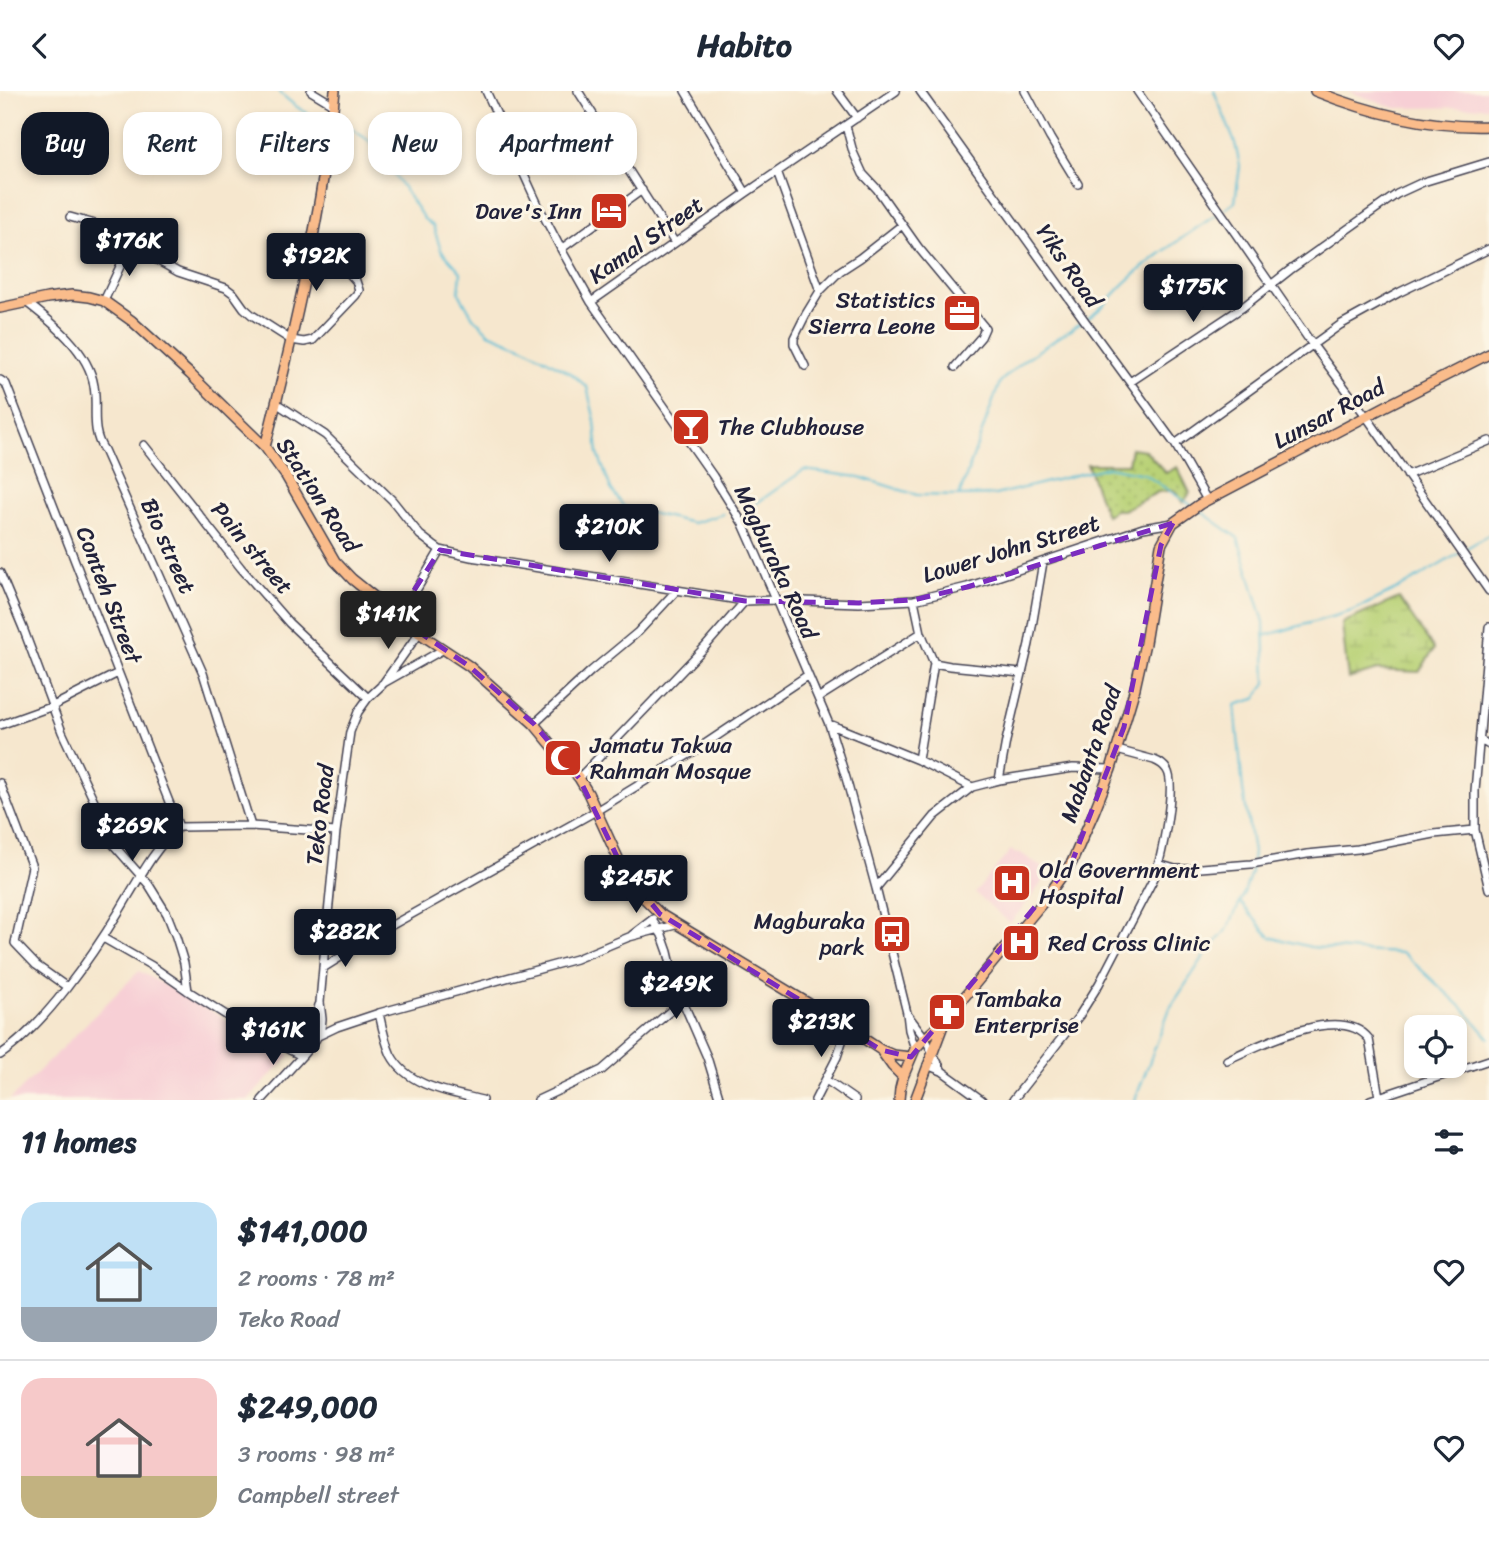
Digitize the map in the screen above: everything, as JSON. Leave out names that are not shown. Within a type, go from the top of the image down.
[{"type":"main road","points":[[265,447],[318,216],[335,91]]},
{"type":"main road","points":[[1315,91],[1397,117],[1447,125],[1489,126]]},
{"type":"main road","name":"Station Road","points":[[0,308],[72,295],[89,297],[104,301],[146,334],[265,447],[286,476],[335,561],[358,585],[397,617],[469,666],[534,724],[579,778],[622,869],[656,917],[675,925],[881,1050],[893,1055],[913,1053]]},
{"type":"main road","name":"Lunsar Road","points":[[1189,511],[1489,354]]},
{"type":"main road","name":"Mabanta Road","points":[[946,1019],[1044,901],[1072,862],[1111,769],[1135,688],[1161,545],[1173,523],[1189,511]]},
{"type":"main road","points":[[899,1099],[903,1077],[913,1053],[946,1019]]},
{"type":"main road","points":[[915,1100],[946,1019]]},
{"type":"main road","name":"Station Road","points":[[881,1050],[903,1077]]},
{"type":"main road","points":[[920,1090],[926,1100]]},
{"type":"street","points":[[311,91],[334,108]]},
{"type":"street","name":"Magburaka Road","points":[[486,91],[539,207],[591,302],[713,475],[734,509],[759,560],[829,724],[846,778],[907,1013],[913,1053]]},
{"type":"street","points":[[578,91],[675,243]]},
{"type":"street","points":[[685,91],[746,193]]},
{"type":"street","points":[[837,91],[857,118]]},
{"type":"street","name":"Kamal Street","points":[[591,302],[895,91]]},
{"type":"street","name":"Yiks Road","points":[[920,91],[1175,444],[1204,502]]},
{"type":"street","points":[[1025,91],[1078,184]]},
{"type":"street","points":[[1138,91],[1312,344],[1489,591]]},
{"type":"street","points":[[846,126],[863,174],[877,189],[918,247],[985,328],[981,337],[955,367]]},
{"type":"street","points":[[1130,382],[1243,307],[1397,194],[1423,182],[1489,162]]},
{"type":"street","points":[[777,171],[820,291]]},
{"type":"street","points":[[561,249],[642,190]]},
{"type":"street","points":[[70,217],[109,228],[123,236],[130,244],[178,272],[226,288],[252,315],[291,340],[304,342],[313,340],[359,290],[356,281],[327,249]]},
{"type":"street","points":[[806,366],[794,344],[794,338],[820,291],[839,271],[902,225]]},
{"type":"street","points":[[104,301],[130,244]]},
{"type":"street","points":[[1175,444],[1340,325],[1400,292],[1489,249]]},
{"type":"street","name":"Bio street","points":[[26,302],[61,331],[76,349],[91,375],[98,442],[104,450],[203,673],[251,826]]},
{"type":"street","name":"Conteh Street","points":[[0,380],[6,384],[179,827]]},
{"type":"street","points":[[276,403],[325,435],[392,500],[420,535],[440,550],[397,617]]},
{"type":"street","points":[[1407,475],[1489,441]]},
{"type":"street","name":"Pain street","points":[[144,445],[241,569],[289,623],[368,698]]},
{"type":"street","name":"Lower John Street","points":[[440,550],[745,601],[859,603],[914,600],[967,587],[1122,534],[1173,523]]},
{"type":"street","points":[[999,780],[1029,644],[1043,562]]},
{"type":"street","points":[[0,573],[62,732],[111,842],[141,875],[167,914],[184,963],[188,991]]},
{"type":"street","points":[[534,724],[638,632],[677,590]]},
{"type":"street","points":[[914,600],[921,633],[934,663],[918,759]]},
{"type":"street","points":[[579,778],[704,648],[745,601]]},
{"type":"street","points":[[1489,627],[1475,791],[1475,830],[1489,889]]},
{"type":"street","name":"Teko Road","points":[[262,1100],[304,1054],[321,1028],[320,1002],[336,832],[350,732],[358,712],[382,685],[419,633]]},
{"type":"street","points":[[818,698],[921,633]]},
{"type":"street","name":"Teko Road","points":[[382,685],[444,649]]},
{"type":"street","points":[[934,663],[1021,673]]},
{"type":"street","points":[[0,725],[53,706],[118,673]]},
{"type":"street","points":[[323,968],[353,948],[596,811],[696,750],[808,675]]},
{"type":"street","points":[[829,724],[918,759],[972,787]]},
{"type":"street","points":[[1480,740],[1489,745]]},
{"type":"street","points":[[1013,1100],[1079,1016],[1099,984],[1154,878],[1168,816],[1168,771],[1159,762],[1117,750]]},
{"type":"street","points":[[876,888],[935,816],[972,787],[1073,768],[1111,769]]},
{"type":"street","points":[[0,783],[32,867],[15,943],[36,965],[67,987]]},
{"type":"street","points":[[0,1055],[37,1022],[67,987],[103,939],[141,875],[179,827],[251,826],[336,832]]},
{"type":"street","points":[[1158,864],[1175,869],[1252,864],[1307,854],[1358,849],[1434,834],[1475,830]]},
{"type":"street","points":[[629,937],[656,917],[676,986],[707,1057],[720,1100]]},
{"type":"street","points":[[318,1036],[379,1013],[576,959],[629,937],[675,925]]},
{"type":"street","points":[[103,939],[152,966],[188,991],[274,1042],[304,1054]]},
{"type":"street","points":[[325,945],[342,949],[353,948]]},
{"type":"street","points":[[540,1100],[602,1070],[682,1001]]},
{"type":"street","points":[[379,1013],[386,1042],[401,1069],[422,1083],[482,1100]]},
{"type":"street","name":"Magburaka Road","points":[[907,1013],[925,1038],[942,1071]]},
{"type":"street","points":[[319,1017],[337,1027]]},
{"type":"street","name":"Teko Road","points":[[304,1054],[319,1017]]},
{"type":"street","points":[[1227,1060],[1264,1042],[1298,1030],[1324,1025],[1351,1027],[1369,1039],[1379,1097]]},
{"type":"street","points":[[815,1100],[837,1057],[847,1027]]},
{"type":"street","points":[[1370,1100],[1489,1060]]},
{"type":"street","points":[[928,1065],[942,1071],[982,1100]]},
{"type":"street","points":[[826,1080],[855,1100]]},
{"type":"highlighted area","points":[[1173,523],[1161,545],[1124,727],[1072,862],[911,1057],[881,1050],[660,914],[623,869],[579,778],[534,724],[469,666],[397,617],[440,550],[745,601],[859,603],[914,600],[967,587]]},
{"type":"shaded area","points":[[1347,91],[1489,91],[1489,107],[1396,108]]},
{"type":"shaded area","name":"Old Government Hospital","points":[[1011,850],[1019,852],[1049,872],[1010,923],[975,893]]},
{"type":"shaded area","points":[[139,971],[290,1055],[248,1100],[10,1100]]},
{"type":"green space","points":[[1131,448],[1145,450],[1166,473],[1177,467],[1190,493],[1183,503],[1174,490],[1158,492],[1123,510],[1115,510],[1106,515],[1087,464],[1128,464]]},
{"type":"green space","points":[[1399,598],[1434,649],[1419,672],[1377,670],[1348,679],[1342,623]]},
{"type":"waterway","points":[[278,91],[306,112]]},
{"type":"waterway","points":[[1214,91],[1235,143],[1240,166],[1235,202],[1225,209]]},
{"type":"waterway","points":[[354,130],[368,140],[424,219],[433,226],[441,250],[461,272],[459,293],[473,317],[489,333],[526,348],[572,374],[587,387],[595,421],[598,454],[611,489],[624,507],[693,523],[723,514]]},
{"type":"waterway","points":[[1088,318],[1152,260],[1216,215]]},
{"type":"waterway","points":[[959,496],[1000,382],[1024,360],[1081,323]]},
{"type":"waterway","points":[[747,507],[754,505],[804,470],[859,477],[917,495],[959,496],[995,495],[1108,467],[1144,474],[1191,505]]},
{"type":"waterway","points":[[1199,510],[1238,538],[1264,622],[1266,683],[1255,699],[1235,705],[1252,860]]},
{"type":"waterway","points":[[1465,549],[1489,535]]},
{"type":"waterway","points":[[1264,636],[1352,611],[1404,586],[1458,554]]},
{"type":"waterway","points":[[1135,1100],[1170,1008],[1205,955],[1228,928],[1243,896],[1252,865]]},
{"type":"waterway","points":[[1241,903],[1270,937],[1311,947],[1403,953],[1466,1011],[1489,1038]]},
{"type":"place","name":"Dave's Inn","points":[[609,211]]},
{"type":"place","name":"Statistics Sierra Leone","points":[[962,313]]},
{"type":"place","name":"The Clubhouse","points":[[691,427]]},
{"type":"place","name":"Jamatu Takwa Rahman Mosque","points":[[563,758]]},
{"type":"place","name":"Old Government Hospital","points":[[1012,883]]},
{"type":"place","name":"Magburaka park","points":[[892,934]]},
{"type":"place","name":"Red Cross Clinic","points":[[1021,943]]},
{"type":"place","name":"Tambaka Enterprise","points":[[947,1012]]}]
